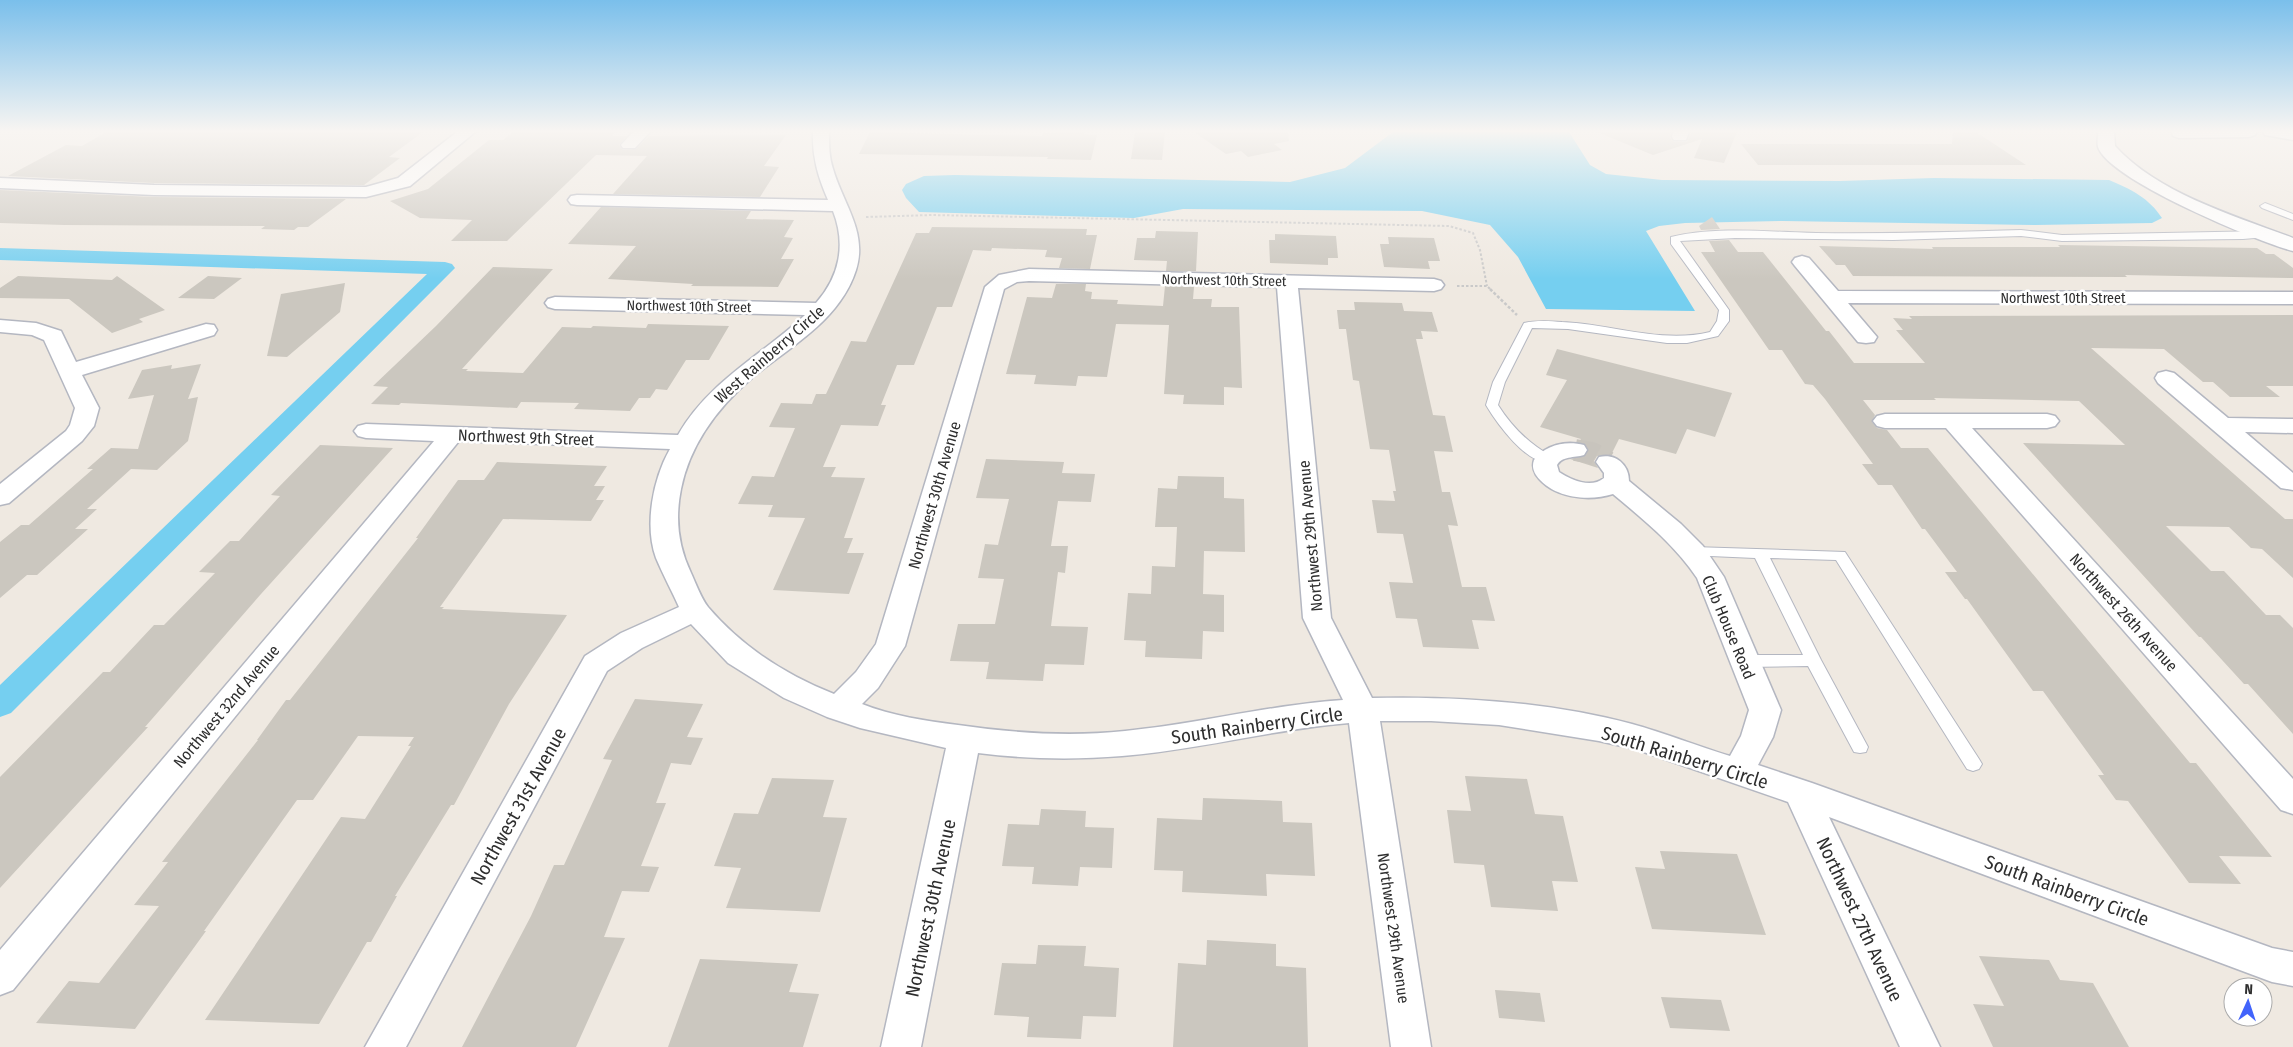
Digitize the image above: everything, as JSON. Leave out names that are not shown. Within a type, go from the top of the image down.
[{"type":"street","points":[[0,183],[154,190],[353,193],[393,186],[404,181]]},
{"type":"street","name":"West Rainberry Circle","points":[[696,611],[686,596],[670,562],[666,539],[666,498],[671,473],[685,442],[714,401],[740,376],[800,331],[822,309],[846,274],[851,254],[851,235],[828,181]]},
{"type":"street","points":[[2149,181],[2180,199],[2293,245]]},
{"type":"street","points":[[577,200],[842,212]]},
{"type":"street","points":[[1802,262],[1866,336]]},
{"type":"street","name":"Northwest 10th Street","points":[[1014,276],[1434,285]]},
{"type":"street","name":"Northwest 30th Avenue","points":[[838,709],[868,680],[890,646],[994,287],[1014,276]]},
{"type":"street","name":"Northwest 29th Avenue","points":[[1287,282],[1317,618],[1363,710],[1411,1047]]},
{"type":"street","name":"Northwest 10th Street","points":[[1833,297],[2293,298]]},
{"type":"street","name":"Northwest 10th Street","points":[[556,303],[822,309]]},
{"type":"street","points":[[0,326],[22,327],[46,332],[53,336],[67,362],[87,408],[82,426],[63,446],[0,497]]},
{"type":"street","points":[[67,362],[206,330]]},
{"type":"street","points":[[2166,378],[2290,483]]},
{"type":"street","points":[[1884,421],[2047,421]]},
{"type":"street","name":"Northwest 26th Avenue","points":[[1954,422],[2293,801]]},
{"type":"street","points":[[2222,425],[2293,426]]},
{"type":"street","name":"Northwest 9th Street","points":[[366,431],[685,442]]},
{"type":"street","name":"Northwest 32nd Avenue","points":[[0,978],[452,435]]},
{"type":"street","points":[[1546,459],[1560,451],[1575,450]]},
{"type":"street","name":"Club House Road","points":[[1546,459],[1544,464],[1550,477],[1568,488],[1592,491],[1602,490],[1612,472],[1693,552],[1710,577],[1765,710],[1757,736],[1738,771]]},
{"type":"street","name":"South Rainberry Circle","points":[[696,611],[736,653],[762,672],[799,693],[838,709],[920,733],[964,740],[1045,747],[1117,745],[1188,736],[1286,717],[1363,710],[1468,712],[1548,720],[1630,736],[1800,792],[2272,965],[2293,969]]},
{"type":"street","name":"Northwest 31st Avenue","points":[[386,1047],[596,664],[612,650],[696,611]]},
{"type":"street","name":"Northwest 30th Avenue","points":[[901,1047],[964,740]]},
{"type":"street","name":"Northwest 27th Avenue","points":[[1800,792],[1920,1047]]},
{"type":"lane","points":[[2265,206],[2293,217]]},
{"type":"lane","points":[[1546,459],[1526,448],[1501,421],[1492,405],[1499,382],[1528,325],[1546,324],[1602,329],[1637,336],[1689,340],[1714,334],[1723,321],[1724,310],[1676,244],[1675,239],[1699,236],[1893,237],[2020,233],[2062,238],[2242,236],[2266,234]]},
{"type":"lane","points":[[1693,552],[1840,555],[1973,764]]},
{"type":"lane","points":[[1760,553],[1813,660],[1860,747]]},
{"type":"lane","points":[[1745,660],[1813,660]]},
{"type":"path","points":[[842,212],[941,216],[1449,226],[1473,233],[1480,250],[1487,286],[1528,325]]},
{"type":"path","points":[[1434,285],[1487,286]]},
{"type":"water","points":[[913,181],[2111,181],[2139,195],[2162,218],[2152,223],[2035,225],[1783,221],[1685,223],[1659,226],[1646,231],[1695,311],[1546,309],[1518,257],[1490,225],[1422,211],[1183,209],[1134,218],[919,212],[906,198],[902,190],[906,184]]},
{"type":"building","points":[[109,181],[370,181],[364,185]]},
{"type":"building","points":[[438,181],[569,181],[507,241],[451,241],[472,220],[420,218],[390,201],[428,189]]},
{"type":"building","points":[[625,181],[770,181],[760,197],[613,194]]},
{"type":"building","points":[[0,190],[154,197],[346,199],[308,227],[298,227],[294,230],[261,229],[265,226],[64,225],[0,223]]},
{"type":"building","points":[[601,207],[751,211],[746,219],[794,220],[784,237],[793,238],[781,259],[794,259],[778,287],[691,286],[693,284],[608,279],[636,246],[568,244]]},
{"type":"building","points":[[1712,217],[1720,229],[1701,230],[1699,226]]},
{"type":"building","points":[[932,227],[1087,229],[1086,235],[1097,235],[1090,269],[1059,268],[1062,258],[1045,257],[1047,250],[992,248],[991,251],[973,250],[952,307],[937,307],[914,365],[897,365],[881,405],[886,405],[878,426],[841,425],[823,467],[836,467],[831,477],[865,478],[844,538],[853,538],[847,553],[864,553],[849,594],[773,590],[805,518],[768,517],[773,505],[738,504],[752,476],[774,477],[795,428],[769,427],[781,403],[812,404],[816,394],[826,394],[851,341],[866,342],[916,233],[929,233]]},
{"type":"building","points":[[1156,231],[1198,232],[1196,271],[1166,271],[1167,261],[1134,260],[1137,238],[1155,238]]},
{"type":"building","points":[[1275,234],[1336,236],[1338,258],[1328,258],[1328,265],[1270,263],[1269,240],[1275,240]]},
{"type":"building","points":[[1388,237],[1434,238],[1440,261],[1428,261],[1430,269],[1384,267],[1380,244],[1389,244]]},
{"type":"building","points":[[1729,240],[1738,252],[1763,252],[1854,363],[1925,363],[1896,330],[1903,330],[1893,318],[1912,319],[1909,316],[2293,315],[2293,386],[2266,386],[2280,397],[2230,397],[2213,382],[2203,382],[2164,349],[2091,348],[2285,519],[2293,519],[2293,578],[2262,549],[2251,548],[2229,527],[2166,526],[2211,571],[2224,571],[2266,615],[2280,615],[2293,628],[2293,734],[2248,684],[2244,684],[2199,637],[2023,443],[2125,445],[2079,401],[1934,398],[1936,400],[1863,400],[1875,415],[1872,422],[1877,428],[1887,430],[1901,448],[1928,448],[2190,763],[2196,763],[2272,857],[2219,856],[2241,884],[2189,883],[2128,801],[2116,800],[2098,775],[2104,775],[2043,691],[2033,691],[1967,599],[1965,599],[1945,572],[1957,572],[1925,529],[1922,529],[1892,485],[1878,485],[1862,464],[1873,464],[1825,399],[1813,385],[1805,384],[1782,350],[1769,350],[1701,252],[1715,252],[1709,241]]},
{"type":"building","points":[[2058,245],[2257,248],[2266,254],[2274,254],[2293,268],[2293,278],[2125,275],[2127,277],[1853,276],[1845,265],[1836,265],[1819,246],[1933,249],[1932,247],[2060,247]]},
{"type":"building","points":[[493,267],[553,269],[462,369],[468,369],[466,371],[523,373],[562,327],[646,328],[648,324],[729,326],[709,360],[686,360],[667,390],[656,389],[650,398],[639,398],[630,411],[574,409],[579,403],[521,402],[517,408],[401,403],[399,405],[371,404],[388,387],[373,386],[436,326]]},
{"type":"building","points":[[18,276],[112,280],[117,276],[165,310],[139,319],[143,322],[112,333],[69,299],[0,298],[0,288]]},
{"type":"building","points":[[208,276],[242,278],[214,299],[178,298]]},
{"type":"building","points":[[345,283],[340,312],[287,357],[267,356],[281,294]]},
{"type":"building","points":[[1056,284],[1086,284],[1085,291],[1092,292],[1091,299],[1118,300],[1117,304],[1163,306],[1165,286],[1194,287],[1193,299],[1212,299],[1211,307],[1239,307],[1242,388],[1224,387],[1224,405],[1183,404],[1184,395],[1164,394],[1169,325],[1116,324],[1107,377],[1078,376],[1076,386],[1034,384],[1036,375],[1006,374],[1027,297],[1052,298]]},
{"type":"building","points":[[1354,302],[1402,303],[1404,311],[1432,312],[1438,332],[1421,331],[1423,339],[1416,339],[1433,415],[1445,416],[1453,452],[1434,451],[1442,492],[1450,492],[1458,526],[1448,525],[1462,587],[1486,587],[1495,621],[1472,620],[1479,649],[1423,647],[1417,619],[1396,618],[1389,582],[1413,583],[1403,534],[1377,533],[1372,500],[1395,501],[1393,491],[1396,491],[1389,450],[1370,449],[1359,381],[1353,380],[1346,329],[1339,329],[1337,310],[1355,310]]},
{"type":"building","points":[[1557,349],[1732,393],[1715,437],[1687,429],[1676,454],[1619,439],[1611,455],[1597,456],[1594,461],[1598,468],[1570,459],[1586,456],[1589,451],[1586,444],[1579,442],[1581,439],[1540,427],[1567,380],[1546,375]]},
{"type":"building","points":[[201,364],[188,399],[198,397],[188,441],[157,470],[131,469],[87,509],[97,509],[75,529],[88,529],[37,575],[27,575],[0,598],[0,542],[21,525],[29,525],[93,469],[87,469],[111,448],[138,449],[154,395],[128,399],[142,370],[172,365],[171,369]]},
{"type":"building","points":[[320,445],[393,448],[261,594],[145,727],[148,727],[0,888],[0,777],[103,672],[110,672],[154,625],[164,625],[215,573],[199,572],[230,541],[239,541],[280,496],[271,495]]},
{"type":"building","points":[[986,459],[1064,462],[1062,473],[1095,474],[1091,502],[1058,501],[1051,546],[1068,546],[1065,573],[1058,572],[1051,626],[1088,627],[1084,665],[1045,664],[1043,681],[986,679],[989,662],[950,661],[958,624],[995,624],[1004,579],[978,578],[985,544],[998,545],[1009,499],[976,498]]},
{"type":"building","points":[[497,462],[607,466],[594,486],[605,486],[596,500],[604,500],[591,521],[503,519],[440,607],[444,607],[442,609],[567,615],[509,704],[454,805],[451,805],[395,896],[397,896],[371,942],[367,942],[319,1024],[205,1020],[341,817],[365,819],[411,746],[408,746],[414,737],[358,736],[313,800],[297,800],[135,1029],[36,1023],[69,981],[99,983],[159,906],[134,905],[168,862],[162,862],[258,740],[286,700],[290,700],[418,538],[416,538],[458,480],[484,480]]},
{"type":"building","points":[[1178,476],[1224,477],[1224,498],[1244,499],[1245,552],[1204,551],[1203,594],[1224,595],[1224,632],[1203,631],[1202,659],[1145,657],[1146,641],[1124,640],[1128,593],[1151,594],[1152,566],[1175,567],[1177,527],[1155,527],[1158,488],[1177,489]]},
{"type":"building","points":[[635,699],[703,704],[687,737],[703,738],[691,765],[671,763],[656,803],[666,803],[641,866],[659,867],[649,892],[622,891],[604,937],[625,938],[576,1047],[462,1047],[531,916],[554,865],[564,865],[612,760],[603,759]]},
{"type":"building","points":[[1465,776],[1527,779],[1535,814],[1563,816],[1578,882],[1552,881],[1558,911],[1491,907],[1484,865],[1454,863],[1447,810],[1471,811]]},
{"type":"building","points":[[772,778],[834,780],[823,817],[847,818],[820,912],[726,908],[741,868],[714,866],[734,813],[758,814]]},
{"type":"building","points":[[1203,798],[1282,801],[1283,822],[1312,823],[1315,876],[1266,874],[1267,896],[1182,892],[1183,871],[1154,870],[1157,818],[1202,820]]},
{"type":"building","points":[[1041,809],[1086,811],[1085,827],[1114,828],[1112,868],[1080,867],[1078,886],[1032,884],[1034,867],[1002,866],[1008,824],[1039,825]]},
{"type":"building","points":[[1660,851],[1737,854],[1766,935],[1652,929],[1635,867],[1665,869]]},
{"type":"building","points":[[1207,940],[1276,944],[1276,966],[1306,968],[1308,1047],[1173,1047],[1178,963],[1206,965]]},
{"type":"building","points":[[1038,945],[1086,946],[1084,966],[1119,968],[1116,1017],[1083,1016],[1081,1039],[1027,1037],[1029,1017],[994,1015],[1002,963],[1036,964]]},
{"type":"building","points":[[1979,956],[2049,960],[2060,980],[2093,983],[2129,1047],[1993,1047],[1973,1004],[2004,1006]]},
{"type":"building","points":[[700,959],[798,964],[789,992],[819,994],[803,1047],[668,1047]]},
{"type":"building","points":[[1495,990],[1540,993],[1545,1022],[1499,1018]]},
{"type":"building","points":[[1661,997],[1721,1000],[1730,1031],[1670,1028]]},
{"type":"waterway","points":[[0,254],[445,268],[0,705]]},
{"type":"tunnel","points":[[1575,450],[1592,453],[1608,462]]}]
